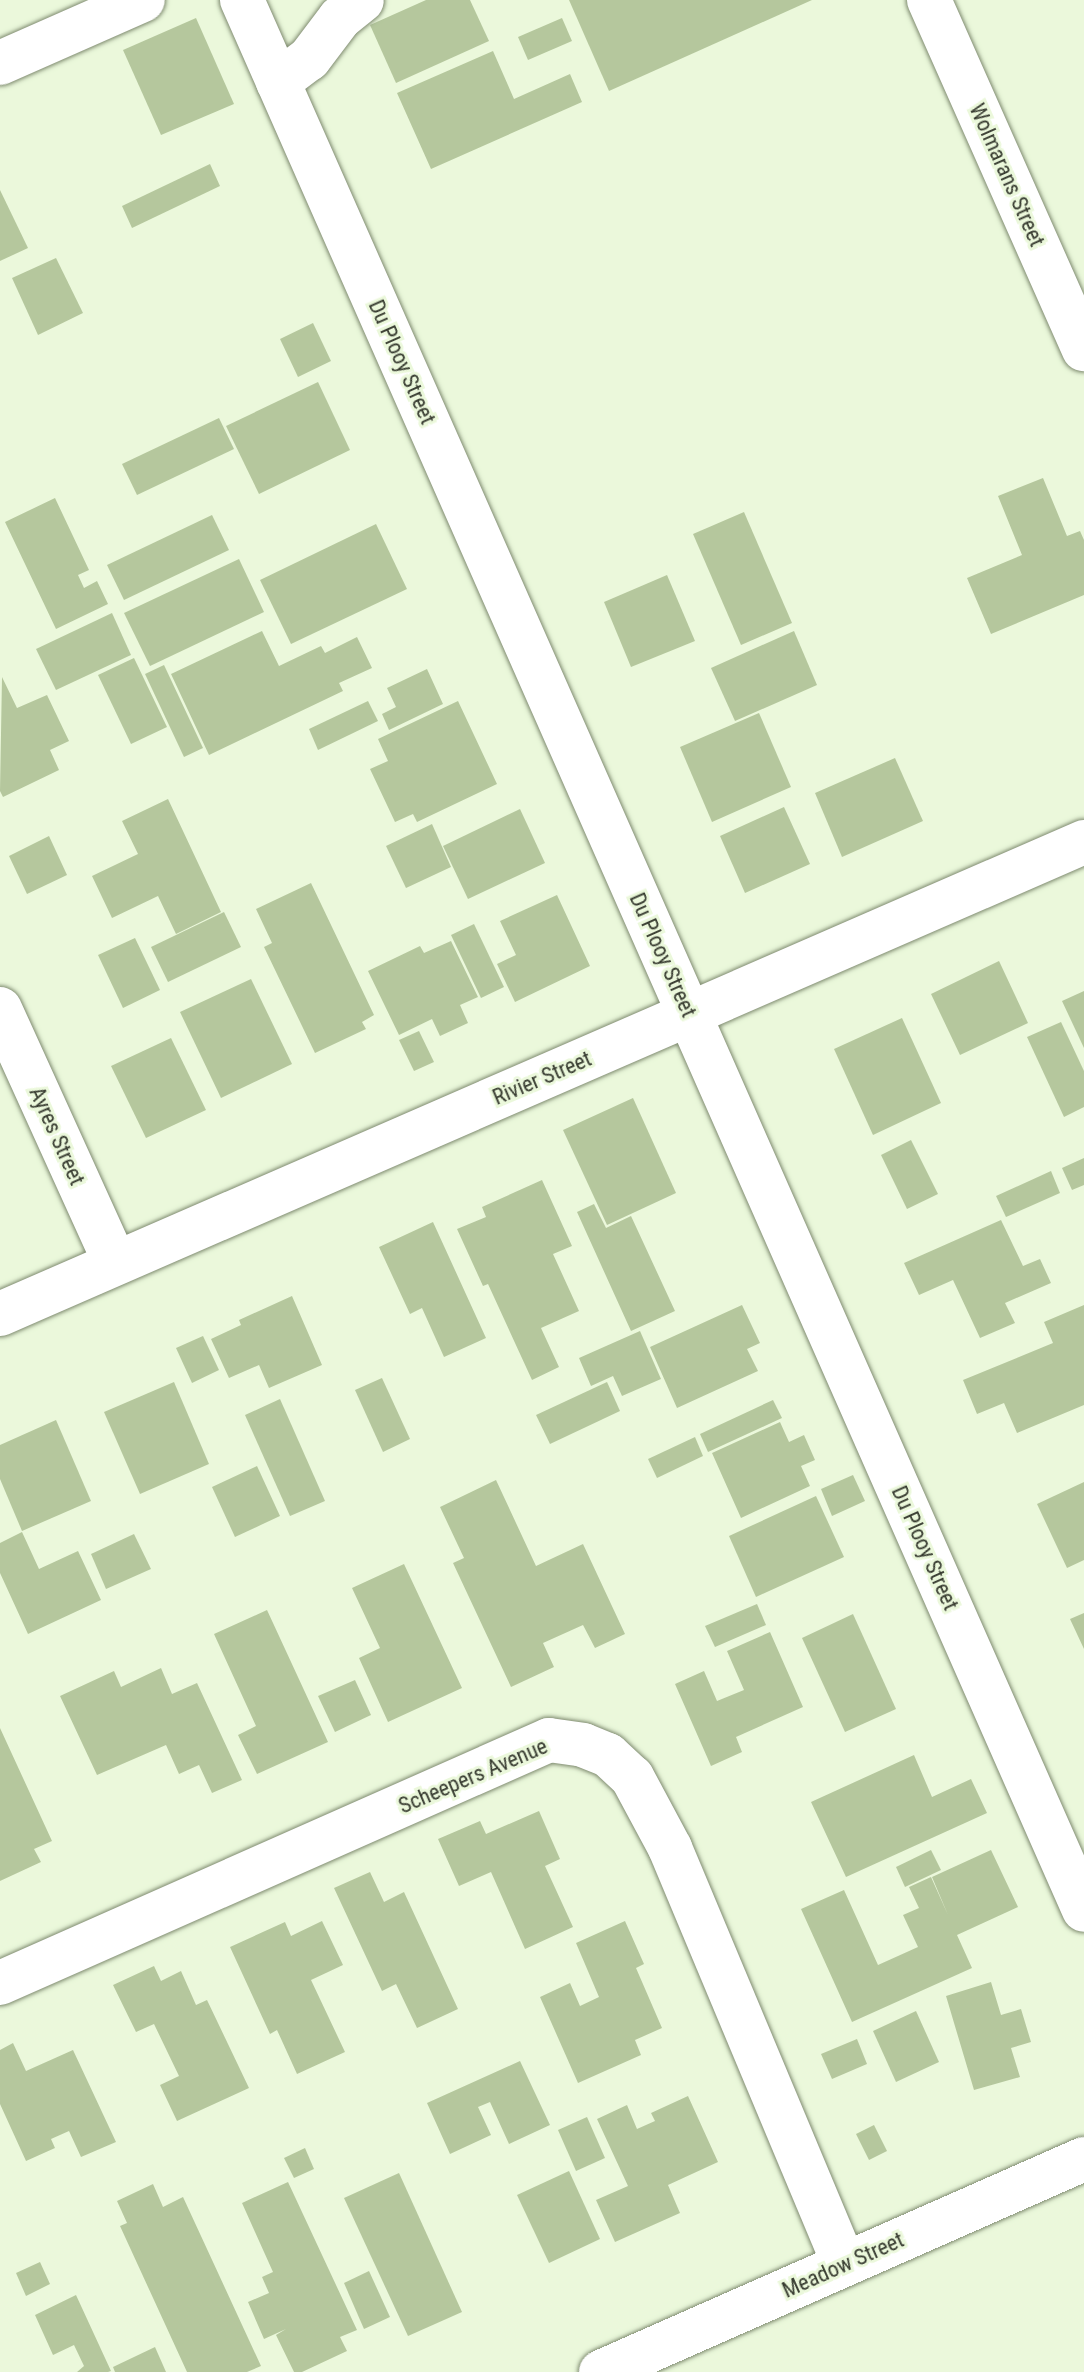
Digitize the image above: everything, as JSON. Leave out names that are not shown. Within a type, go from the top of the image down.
[{"type":"street","points":[[0,63],[143,0]]},
{"type":"street","name":"Du Plooy Street","points":[[242,0],[1084,1910]]},
{"type":"street","points":[[278,82],[309,59],[340,18],[362,0]]},
{"type":"street","name":"Wolmarans Street","points":[[929,0],[1084,349]]},
{"type":"street","name":"Rivier Street","points":[[0,1314],[1084,842]]},
{"type":"street","name":"Ayres Street","points":[[0,1009],[115,1263]]},
{"type":"street","name":"Scheepers Avenue","points":[[0,1983],[549,1740],[583,1745],[608,1755],[632,1777],[663,1835],[844,2264]]},
{"type":"street","name":"Meadow Street","points":[[601,2372],[1084,2159]]},
{"type":"building","points":[[426,0],[470,0],[489,41],[396,83],[370,25]]},
{"type":"building","points":[[569,0],[812,0],[609,91]]},
{"type":"building","points":[[196,18],[234,104],[161,135],[123,50]]},
{"type":"building","points":[[562,18],[572,41],[528,60],[518,37]]},
{"type":"building","points":[[493,51],[514,99],[570,74],[582,102],[431,169],[397,93]]},
{"type":"building","points":[[210,164],[220,186],[132,228],[122,206]]},
{"type":"building","points":[[0,190],[28,248],[0,261]]},
{"type":"building","points":[[56,258],[83,313],[38,335],[12,278]]},
{"type":"building","points":[[313,323],[331,361],[298,377],[280,339]]},
{"type":"building","points":[[318,382],[350,450],[259,494],[226,426]]},
{"type":"building","points":[[219,418],[234,449],[137,495],[122,464]]},
{"type":"building","points":[[1043,478],[1067,536],[1080,531],[1084,540],[1084,595],[991,634],[967,578],[1022,555],[998,496]]},
{"type":"building","points":[[55,498],[89,570],[78,575],[84,588],[97,581],[108,604],[56,629],[5,522]]},
{"type":"building","points":[[744,512],[792,623],[741,645],[693,534]]},
{"type":"building","points":[[212,515],[229,550],[124,600],[107,565]]},
{"type":"building","points":[[376,524],[407,589],[291,644],[260,580]]},
{"type":"building","points":[[239,559],[264,612],[150,666],[124,613]]},
{"type":"building","points":[[667,575],[695,641],[631,667],[604,602]]},
{"type":"building","points":[[112,613],[131,655],[56,690],[36,649]]},
{"type":"building","points":[[262,631],[279,666],[321,646],[325,653],[357,637],[372,668],[339,683],[343,691],[209,755],[171,674]]},
{"type":"building","points":[[794,631],[817,685],[735,721],[711,668]]},
{"type":"building","points":[[134,658],[167,727],[131,744],[98,675]]},
{"type":"building","points":[[164,665],[203,748],[184,757],[145,674]]},
{"type":"building","points":[[427,669],[443,704],[389,730],[382,714],[396,707],[387,688]]},
{"type":"building","points":[[2,677],[17,708],[47,695],[69,741],[50,750],[59,770],[3,797],[0,791]]},
{"type":"building","points":[[368,701],[378,721],[318,750],[309,729]]},
{"type":"building","points":[[458,701],[497,784],[417,822],[413,814],[395,822],[370,769],[388,761],[378,739]]},
{"type":"building","points":[[759,713],[791,787],[712,822],[680,747]]},
{"type":"building","points":[[895,758],[923,821],[842,857],[815,793]]},
{"type":"building","points":[[168,799],[221,912],[176,934],[158,896],[112,918],[92,876],[138,854],[122,821]]},
{"type":"building","points":[[784,807],[810,864],[745,893],[720,836]]},
{"type":"building","points":[[520,809],[545,863],[468,899],[443,846]]},
{"type":"building","points":[[432,824],[451,867],[406,888],[386,846]]},
{"type":"building","points":[[49,836],[67,875],[27,894],[9,856]]},
{"type":"building","points":[[311,883],[374,1015],[362,1022],[366,1029],[315,1053],[264,947],[272,943],[256,909]]},
{"type":"building","points":[[557,895],[590,966],[515,1002],[497,964],[516,955],[500,921]]},
{"type":"building","points":[[224,912],[241,947],[168,982],[151,947]]},
{"type":"building","points":[[474,924],[504,987],[481,998],[451,935]]},
{"type":"building","points":[[135,938],[160,990],[123,1008],[98,955]]},
{"type":"building","points":[[451,941],[478,997],[460,1005],[468,1023],[440,1036],[432,1019],[399,1035],[368,971],[420,946],[424,953]]},
{"type":"building","points":[[999,961],[1028,1023],[960,1055],[931,994]]},
{"type":"building","points":[[251,979],[292,1064],[221,1098],[180,1012]]},
{"type":"building","points":[[1084,991],[1084,1048],[1062,1001]]},
{"type":"building","points":[[902,1018],[941,1103],[873,1135],[834,1049]]},
{"type":"building","points":[[1061,1022],[1084,1071],[1084,1107],[1064,1117],[1027,1037]]},
{"type":"building","points":[[419,1031],[434,1062],[414,1071],[399,1040]]},
{"type":"building","points":[[171,1038],[206,1110],[146,1138],[111,1066]]},
{"type":"building","points":[[633,1098],[676,1193],[607,1225],[563,1130]]},
{"type":"building","points":[[911,1140],[938,1194],[907,1209],[881,1155]]},
{"type":"building","points":[[1084,1158],[1084,1185],[1072,1190],[1062,1168]]},
{"type":"building","points":[[1051,1171],[1060,1193],[1006,1217],[996,1196]]},
{"type":"building","points":[[542,1180],[572,1246],[553,1254],[579,1311],[541,1328],[559,1367],[532,1380],[488,1284],[483,1286],[457,1229],[486,1217],[482,1207]]},
{"type":"building","points":[[594,1204],[606,1228],[631,1216],[675,1311],[631,1331],[577,1212]]},
{"type":"building","points":[[1001,1220],[1023,1266],[1040,1259],[1051,1283],[1005,1303],[1015,1323],[980,1338],[953,1280],[919,1295],[904,1263]]},
{"type":"building","points":[[433,1222],[486,1338],[444,1357],[422,1308],[410,1314],[379,1247]]},
{"type":"building","points":[[292,1296],[322,1365],[269,1388],[259,1365],[229,1378],[211,1339],[241,1325],[239,1320]]},
{"type":"building","points":[[742,1305],[760,1343],[747,1349],[758,1371],[677,1408],[650,1347]]},
{"type":"building","points":[[1084,1305],[1084,1405],[1017,1433],[1004,1403],[977,1414],[963,1380],[1053,1343],[1044,1322]]},
{"type":"building","points":[[640,1331],[661,1379],[622,1396],[613,1376],[591,1386],[579,1358]]},
{"type":"building","points":[[203,1336],[219,1370],[192,1383],[176,1348]]},
{"type":"building","points":[[382,1378],[410,1439],[383,1452],[355,1390]]},
{"type":"building","points":[[174,1382],[209,1464],[140,1494],[104,1412]]},
{"type":"building","points":[[607,1382],[620,1411],[550,1444],[536,1415]]},
{"type":"building","points":[[280,1399],[325,1501],[290,1516],[245,1415]]},
{"type":"building","points":[[773,1400],[782,1418],[708,1452],[700,1434]]},
{"type":"building","points":[[56,1420],[91,1501],[22,1531],[0,1479],[0,1445]]},
{"type":"building","points":[[780,1422],[789,1442],[804,1435],[815,1460],[801,1466],[810,1486],[741,1518],[712,1453]]},
{"type":"building","points":[[695,1437],[703,1456],[657,1478],[648,1459]]},
{"type":"building","points":[[257,1466],[280,1516],[235,1537],[212,1487]]},
{"type":"building","points":[[853,1475],[865,1501],[832,1516],[821,1489]]},
{"type":"building","points":[[496,1480],[536,1566],[583,1544],[625,1634],[595,1648],[583,1625],[543,1643],[554,1667],[511,1687],[453,1563],[464,1558],[440,1507]]},
{"type":"building","points":[[1084,1482],[1084,1560],[1067,1568],[1037,1504]]},
{"type":"building","points":[[816,1496],[844,1557],[756,1597],[729,1536]]},
{"type":"building","points":[[22,1532],[39,1569],[78,1551],[101,1600],[28,1634],[0,1573],[0,1543]]},
{"type":"building","points":[[134,1534],[151,1569],[106,1589],[91,1554]]},
{"type":"building","points":[[404,1564],[462,1688],[388,1722],[359,1658],[380,1648],[352,1588]]},
{"type":"building","points":[[757,1604],[766,1625],[715,1647],[705,1626]]},
{"type":"building","points":[[267,1610],[328,1742],[257,1774],[238,1735],[256,1726],[214,1634]]},
{"type":"building","points":[[1084,1613],[1084,1649],[1070,1619]]},
{"type":"building","points":[[853,1614],[896,1709],[845,1732],[802,1638]]},
{"type":"building","points":[[770,1632],[803,1707],[736,1737],[742,1752],[711,1766],[675,1684],[704,1671],[717,1701],[744,1690],[727,1651]]},
{"type":"building","points":[[161,1668],[172,1694],[197,1683],[242,1780],[212,1793],[199,1765],[179,1774],[166,1745],[97,1775],[60,1696],[114,1671],[121,1687]]},
{"type":"building","points":[[355,1680],[371,1715],[335,1732],[318,1696]]},
{"type":"building","points":[[0,1728],[52,1841],[34,1849],[41,1862],[0,1881]]},
{"type":"building","points":[[914,1755],[932,1797],[971,1779],[987,1813],[846,1877],[811,1802]]},
{"type":"building","points":[[539,1811],[560,1859],[545,1866],[573,1927],[525,1949],[491,1872],[459,1886],[438,1839],[480,1821],[486,1834]]},
{"type":"building","points":[[931,1850],[941,1870],[905,1887],[896,1867]]},
{"type":"building","points":[[991,1850],[1018,1907],[957,1935],[972,1968],[852,2022],[801,1909],[844,1890],[878,1965],[918,1947],[903,1915],[919,1908],[909,1887],[931,1877],[948,1915],[932,1877]]},
{"type":"building","points":[[370,1872],[384,1902],[404,1892],[458,2009],[417,2028],[396,1984],[382,1991],[334,1888]]},
{"type":"building","points":[[322,1921],[343,1965],[311,1980],[345,2052],[297,2074],[277,2030],[270,2034],[230,1947],[285,1922],[291,1936]]},
{"type":"building","points":[[625,1921],[644,1964],[636,1968],[662,2028],[635,2040],[641,2055],[578,2083],[540,1997],[570,1983],[580,2006],[599,1997],[576,1943]]},
{"type":"building","points":[[154,1966],[161,1981],[181,1971],[196,2005],[207,2000],[249,2088],[177,2121],[160,2085],[179,2076],[154,2024],[136,2032],[113,1985]]},
{"type":"building","points":[[991,1982],[1001,2015],[1021,2009],[1031,2042],[1011,2048],[1020,2077],[974,2090],[946,1996]]},
{"type":"building","points":[[916,2011],[939,2062],[896,2082],[873,2031]]},
{"type":"building","points":[[857,2039],[867,2064],[832,2079],[821,2054]]},
{"type":"building","points":[[13,2043],[26,2071],[73,2050],[116,2142],[81,2157],[69,2131],[51,2139],[55,2148],[26,2161],[0,2104],[0,2050]]},
{"type":"building","points":[[520,2061],[550,2125],[509,2144],[490,2102],[478,2107],[491,2135],[450,2154],[427,2103]]},
{"type":"building","points":[[688,2096],[718,2162],[668,2185],[680,2213],[615,2242],[596,2200],[628,2186],[597,2119],[627,2105],[637,2129],[655,2121],[651,2113]]},
{"type":"building","points":[[587,2117],[605,2158],[576,2171],[558,2130]]},
{"type":"building","points":[[874,2125],[887,2151],[869,2160],[856,2134]]},
{"type":"building","points":[[305,2148],[314,2169],[294,2178],[284,2158]]},
{"type":"building","points":[[569,2171],[600,2239],[549,2263],[517,2195]]},
{"type":"building","points":[[399,2173],[462,2312],[408,2336],[344,2198]]},
{"type":"building","points":[[288,2182],[357,2330],[340,2337],[347,2351],[302,2372],[294,2372],[276,2335],[286,2329],[264,2339],[248,2302],[269,2293],[262,2277],[273,2272],[242,2203]]},
{"type":"building","points":[[153,2184],[163,2207],[183,2197],[261,2366],[247,2372],[187,2372],[120,2226],[127,2223],[117,2201]]},
{"type":"building","points":[[40,2262],[50,2284],[26,2296],[16,2273]]},
{"type":"building","points":[[369,2271],[390,2317],[364,2329],[344,2283]]},
{"type":"building","points":[[76,2295],[111,2371],[77,2372],[84,2366],[74,2345],[53,2355],[35,2315]]},
{"type":"building","points":[[155,2347],[166,2372],[115,2372],[113,2367]]}]
